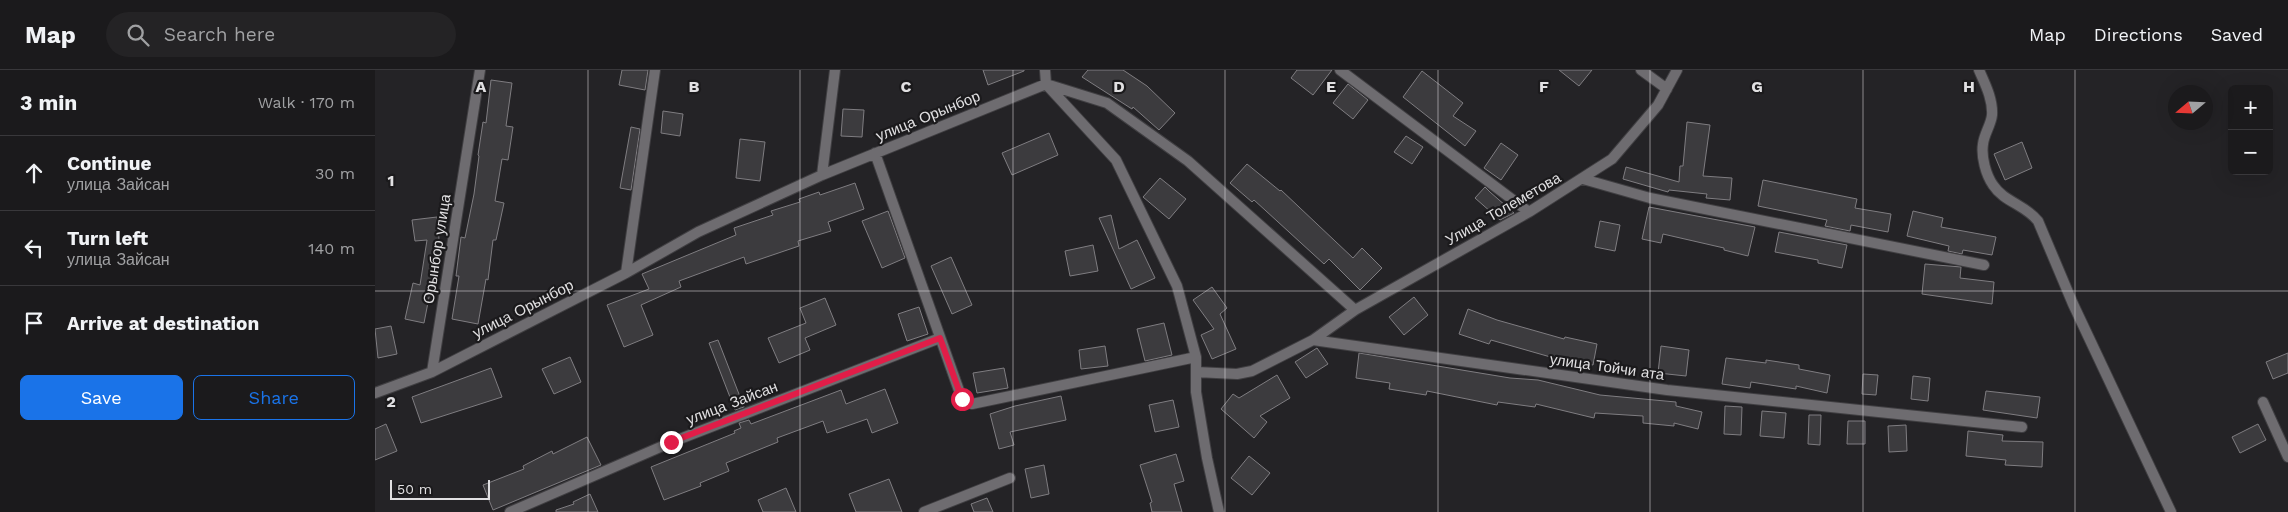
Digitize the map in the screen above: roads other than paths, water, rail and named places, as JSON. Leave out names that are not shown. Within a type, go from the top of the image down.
[{"type":"street","name":"Орынбор улица","points":[[433,372],[480,70]]},
{"type":"street","points":[[626,273],[655,70]]},
{"type":"street","points":[[822,175],[835,70]]},
{"type":"street","points":[[1045,70],[1046,84],[1116,160],[1177,286],[1197,357],[1196,392],[1207,458],[1219,512]]},
{"type":"street","points":[[1340,70],[1529,212]]},
{"type":"street","points":[[1641,70],[1667,89]]},
{"type":"street","name":"Улица Толеметова","points":[[1313,340],[1355,310],[1529,212],[1612,159],[1658,104],[1677,70]]},
{"type":"street","points":[[1979,70],[1990,98],[1992,116],[1983,144],[1983,160],[1991,183],[2000,195],[2032,214],[2037,222],[2073,304],[2171,512]]},
{"type":"street","name":"улица Орынбор","points":[[433,372],[626,273],[698,232],[822,175],[1046,84]]},
{"type":"street","points":[[1046,84],[1107,103],[1188,161],[1355,310]]},
{"type":"street","points":[[875,153],[962,399],[973,404],[1197,357]]},
{"type":"street","points":[[1583,179],[1650,198],[1984,265]]},
{"type":"street","name":"улица Зайсан","points":[[510,512],[671,442],[940,338]]},
{"type":"street","points":[[1196,372],[1237,374],[1252,371],[1313,340]]},
{"type":"street","name":"улица Тойчи ата","points":[[1313,340],[1667,390],[2022,427]]},
{"type":"street","points":[[375,393],[433,372]]},
{"type":"street","points":[[2263,402],[2288,458]]},
{"type":"street","points":[[924,512],[1010,478]]}]
